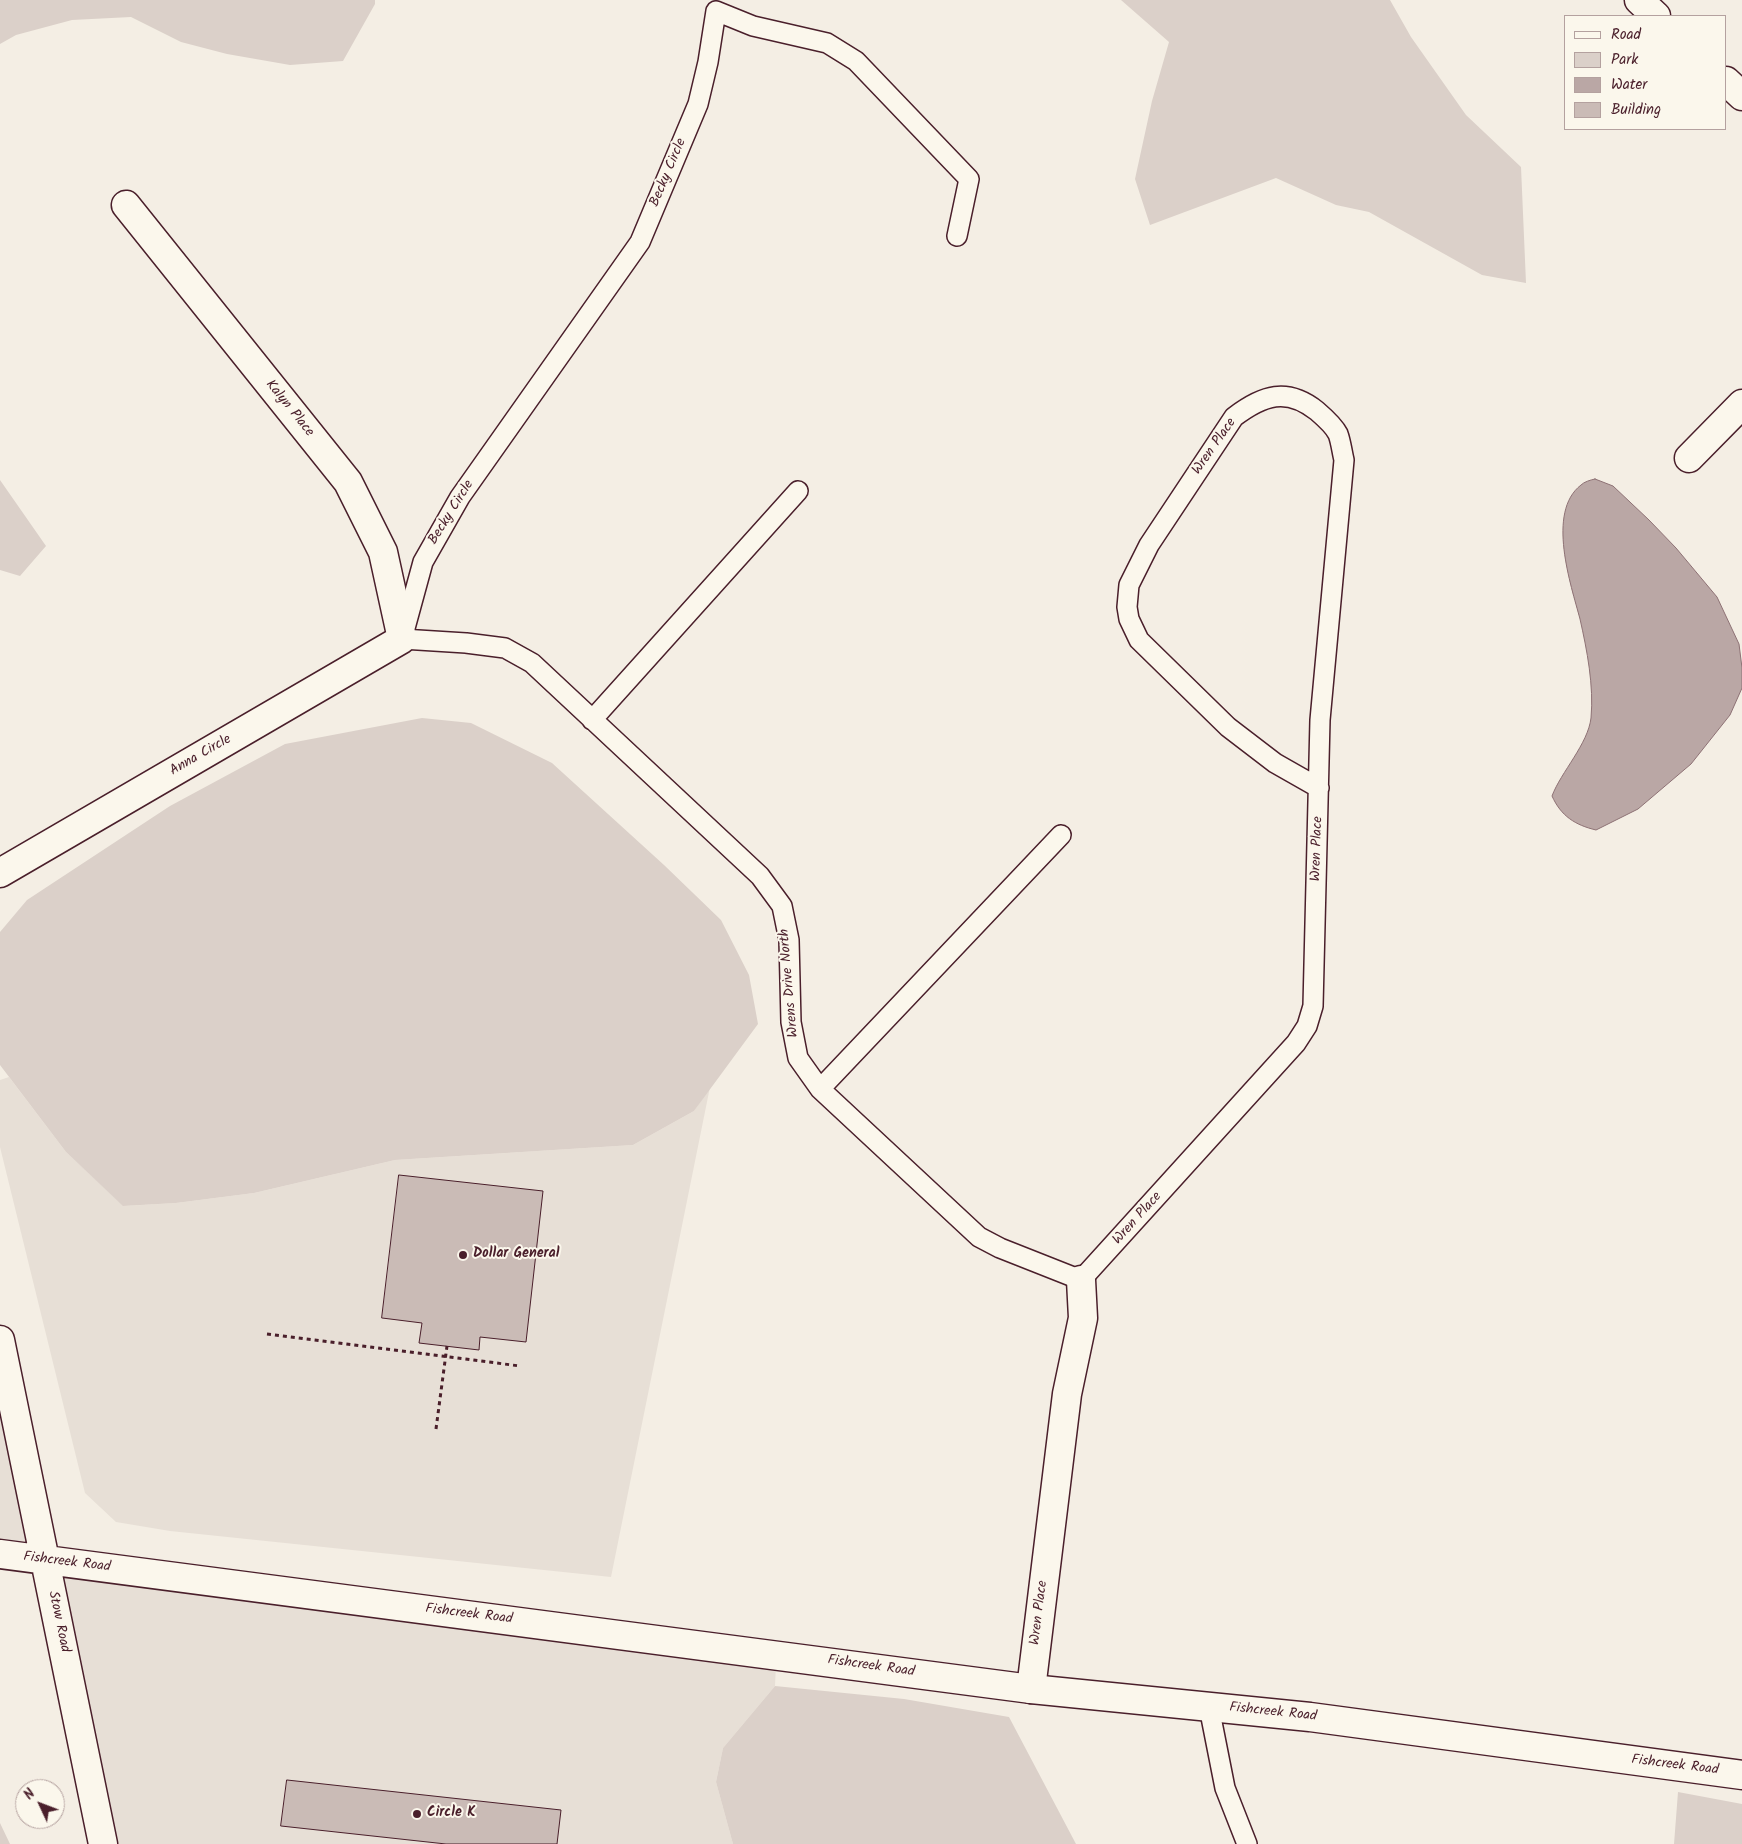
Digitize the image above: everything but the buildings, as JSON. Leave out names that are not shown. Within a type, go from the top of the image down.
[{"type":"street","points":[[1727,81],[1742,96]]},
{"type":"street","name":"Kalyn Place","points":[[126,205],[348,482],[383,552],[402,639]]},
{"type":"street","points":[[1688,458],[1742,404]]},
{"type":"street","name":"Anna Circle","points":[[0,873],[402,639]]},
{"type":"street","name":"Wren Place","points":[[1031,1689],[1067,1394],[1083,1318],[1081,1280]]},
{"type":"street","name":"Stow Road","points":[[0,1340],[103,1844]]},
{"type":"street","name":"Fishcreek Road","points":[[0,1554],[1031,1689],[1439,1733],[1742,1775]]},
{"type":"lane","name":"Becky Circle","points":[[402,639],[422,562],[460,497],[640,242],[698,104],[708,62],[716,11],[753,26],[827,43],[856,61],[969,179],[957,236]]},
{"type":"lane","name":"Wren Place","points":[[1081,1280],[1290,1050],[1307,1026],[1313,1006],[1319,788],[1320,720],[1344,460],[1338,434],[1322,415],[1306,402],[1295,398],[1275,396],[1251,404],[1234,417],[1149,545],[1129,585],[1127,607],[1129,619],[1139,640],[1228,727],[1275,763],[1319,788]]},
{"type":"lane","points":[[592,720],[798,491]]},
{"type":"lane","name":"Wrens Drive North","points":[[402,639],[466,642],[505,648],[532,663],[760,876],[782,906],[789,940],[791,1022],[798,1058],[820,1089],[979,1236],[1000,1248],[1081,1280]]},
{"type":"lane","points":[[820,1089],[1061,835]]},
{"type":"lane","points":[[1209,1707],[1225,1788],[1247,1844]]},
{"type":"path","points":[[267,1334],[520,1366]]},
{"type":"path","points":[[436,1429],[447,1346]]},
{"type":"shaded area","points":[[9,1077],[66,1152],[124,1206],[176,1203],[254,1193],[395,1160],[633,1145],[694,1111],[710,1087],[611,1577],[170,1531],[116,1522],[85,1493],[0,1147],[0,1080]]},
{"type":"shaded area","points":[[0,1415],[21,1500],[29,1544],[0,1541]]},
{"type":"shaded area","points":[[59,1575],[776,1664],[775,1686],[723,1748],[716,1782],[733,1844],[114,1844]]},
{"type":"green space","points":[[0,0],[375,0],[375,4],[343,61],[290,65],[227,54],[181,42],[131,17],[72,20],[16,35],[0,44]]},
{"type":"green space","points":[[1121,0],[1390,0],[1411,37],[1466,115],[1521,167],[1526,283],[1482,275],[1369,212],[1336,205],[1276,178],[1150,225],[1135,179],[1152,101],[1169,42]]},
{"type":"green space","points":[[0,480],[46,546],[20,576],[0,570]]},
{"type":"green space","points":[[422,718],[471,723],[552,763],[664,865],[721,920],[749,975],[758,1024],[694,1111],[633,1145],[395,1160],[254,1193],[176,1203],[123,1206],[66,1152],[0,1065],[0,932],[27,900],[170,806],[285,744]]},
{"type":"green space","points":[[775,1686],[904,1699],[1009,1717],[1076,1844],[733,1844],[716,1782],[723,1748]]},
{"type":"green space","points":[[1678,1792],[1742,1804],[1742,1844],[1674,1844]]},
{"type":"green space","points":[[0,1823],[10,1844],[0,1844]]},
{"type":"water","points":[[1595,479],[1613,486],[1649,520],[1676,548],[1717,597],[1739,644],[1742,668],[1742,688],[1730,715],[1691,764],[1638,809],[1596,830],[1570,819],[1560,809],[1552,796],[1561,777],[1585,738],[1591,718],[1592,693],[1589,668],[1580,619],[1567,569],[1563,530],[1565,513],[1571,497],[1582,484]]},
{"type":"place","name":"Dollar General","points":[[463,1255]]},
{"type":"place","name":"Circle K","points":[[417,1814]]}]
